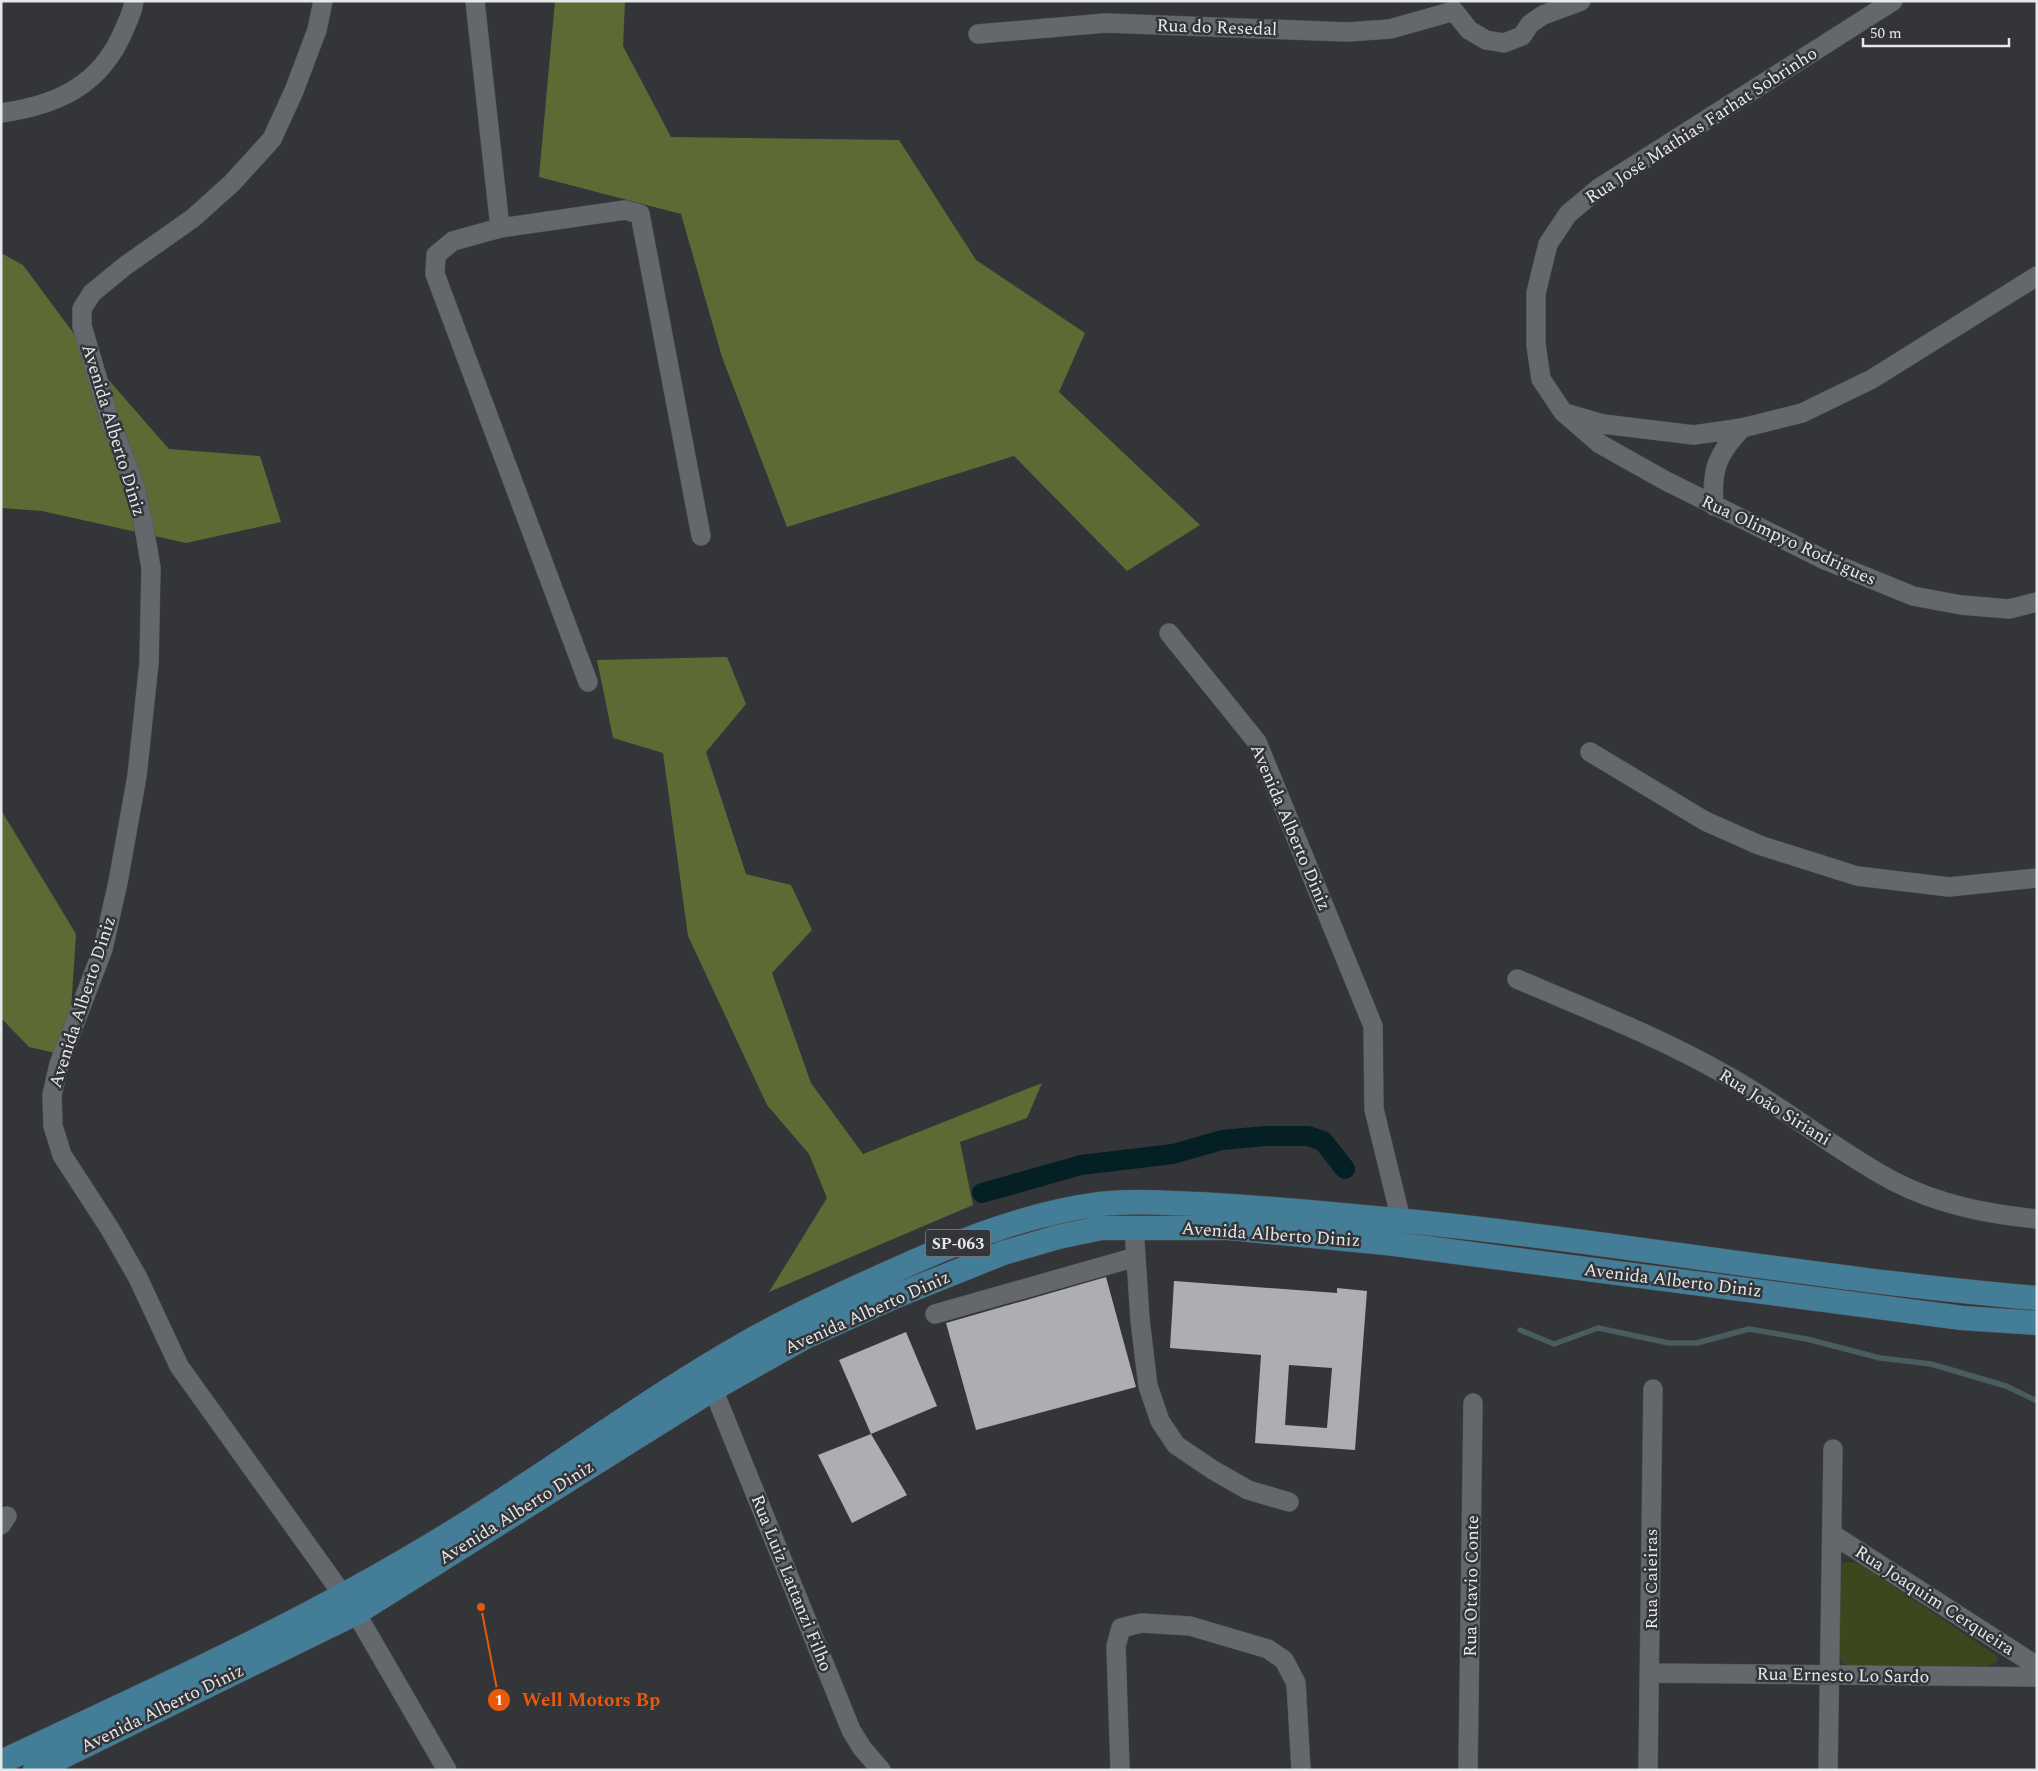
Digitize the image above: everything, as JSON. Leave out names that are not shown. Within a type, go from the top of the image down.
[{"type":"main road","name":"Avenida Alberto Diniz","points":[[1,1762],[258,1641],[349,1604],[443,1538],[665,1392],[756,1338],[849,1290],[942,1249],[1007,1225],[1104,1204],[1161,1202],[1244,1206],[1401,1220],[1942,1290],[2037,1298]]},
{"type":"main road","name":"Avenida Alberto Diniz","points":[[35,1770],[349,1604],[805,1337],[896,1296],[1003,1253],[1058,1237],[1101,1228],[1229,1228],[1388,1243],[1962,1318],[2037,1323]]},
{"type":"street","points":[[1,113],[20,110],[65,97],[98,73],[118,44],[134,1]]},
{"type":"street","name":"Avenida Alberto Diniz","points":[[323,1],[316,30],[294,91],[272,138],[232,183],[193,218],[125,266],[92,293],[84,302],[82,309],[82,326],[110,418],[134,483],[143,521],[151,568],[149,663],[137,776],[118,882],[103,949],[59,1064],[52,1095],[53,1126],[62,1155],[110,1229],[138,1278],[179,1366],[349,1604]]},
{"type":"street","points":[[475,1],[500,228]]},
{"type":"street","name":"Rua José Mathias Farhat Sobrinho","points":[[1562,412],[1541,378],[1536,345],[1536,293],[1548,244],[1568,214],[1599,188],[1893,1]]},
{"type":"street","points":[[1456,6],[1469,30],[1486,40],[1504,43],[1522,36],[1536,13],[1574,2]]},
{"type":"street","name":"Rua do Resedal","points":[[978,34],[1106,22],[1347,32],[1390,29],[1456,6]]},
{"type":"street","points":[[588,682],[435,274],[436,255],[441,249],[453,241],[500,228],[625,210],[640,214],[701,536]]},
{"type":"street","points":[[1562,412],[1604,424],[1694,435],[1742,428],[1802,413],[1872,379],[2037,276]]},
{"type":"street","name":"Rua Olimpyo Rodrigues","points":[[1562,412],[1600,444],[1714,506],[1826,560],[1913,596],[1961,605],[2009,609],[2037,602]]},
{"type":"street","points":[[1714,506],[1712,486],[1716,464],[1725,446],[1742,428]]},
{"type":"street","name":"Avenida Alberto Diniz","points":[[1169,633],[1257,742],[1373,1026],[1374,1109],[1401,1220]]},
{"type":"street","points":[[1590,752],[1705,821],[1759,845],[1857,876],[1949,887],[2037,878]]},
{"type":"street","name":"Rua João Siriani","points":[[1517,979],[1679,1049],[1760,1094],[1896,1182],[1948,1203],[1991,1214],[2037,1219]]},
{"type":"street","points":[[1134,1227],[1148,1386],[1160,1421],[1176,1445],[1213,1470],[1248,1490],[1289,1502]]},
{"type":"street","points":[[935,1314],[1136,1257]]},
{"type":"street","name":"Rua Luiz Lattanzi Filho","points":[[714,1389],[851,1730],[862,1748],[881,1770]]},
{"type":"street","name":"Rua Caieiras","points":[[1648,1770],[1652,1389]]},
{"type":"street","name":"Rua Otavio Conte","points":[[1468,1770],[1473,1403]]},
{"type":"street","points":[[1828,1770],[1833,1449]]},
{"type":"street","name":"Rua Joaquim Cerqueira","points":[[1832,1534],[2037,1666]]},
{"type":"street","points":[[349,1604],[447,1770]]},
{"type":"street","points":[[1120,1770],[1116,1646],[1121,1628],[1141,1623],[1190,1626],[1268,1649],[1284,1660],[1296,1683],[1301,1770]]},
{"type":"street","name":"Rua Ernesto Lo Sardo","points":[[1650,1673],[2037,1677]]},
{"type":"green space","points":[[555,1],[625,1],[623,46],[671,137],[899,140],[976,260],[1085,333],[1059,392],[1200,525],[1127,571],[1014,456],[787,527],[722,357],[681,214],[539,177]]},
{"type":"green space","points":[[1,253],[23,265],[106,377],[169,449],[260,456],[281,522],[186,543],[42,511],[1,508]]},
{"type":"green space","points":[[727,657],[746,704],[706,752],[746,874],[791,885],[812,930],[772,973],[811,1083],[863,1154],[1042,1083],[1027,1118],[960,1142],[973,1205],[769,1292],[827,1198],[809,1154],[767,1105],[688,936],[663,753],[613,738],[597,660]]},
{"type":"green space","points":[[1,810],[76,934],[68,1056],[29,1047],[1,1018]]},
{"type":"green space","points":[[1847,1562],[1859,1563],[1997,1656],[1997,1662],[1986,1666],[1851,1667],[1842,1662],[1837,1652],[1836,1566]]},
{"type":"building","points":[[1106,1277],[1136,1387],[976,1430],[946,1323]]},
{"type":"building","points":[[1174,1281],[1337,1293],[1337,1288],[1367,1291],[1355,1450],[1255,1443],[1261,1355],[1170,1348]],"holes":[[[1289,1365],[1332,1368],[1327,1428],[1285,1425]]]},
{"type":"building","points":[[906,1332],[937,1406],[871,1434],[839,1360]]},
{"type":"building","points":[[871,1434],[907,1495],[852,1523],[818,1455]]},
{"type":"waterway","points":[[982,1193],[1081,1165],[1173,1154],[1222,1140],[1265,1136],[1308,1136],[1323,1141],[1345,1169]]},
{"type":"waterway","points":[[1520,1330],[1554,1344],[1598,1328],[1669,1343],[1697,1343],[1749,1329],[1807,1339],[1880,1358],[1931,1364],[2006,1386],[2037,1401]]},
{"type":"place","name":"Well Motors Bp","points":[[481,1607]]}]
